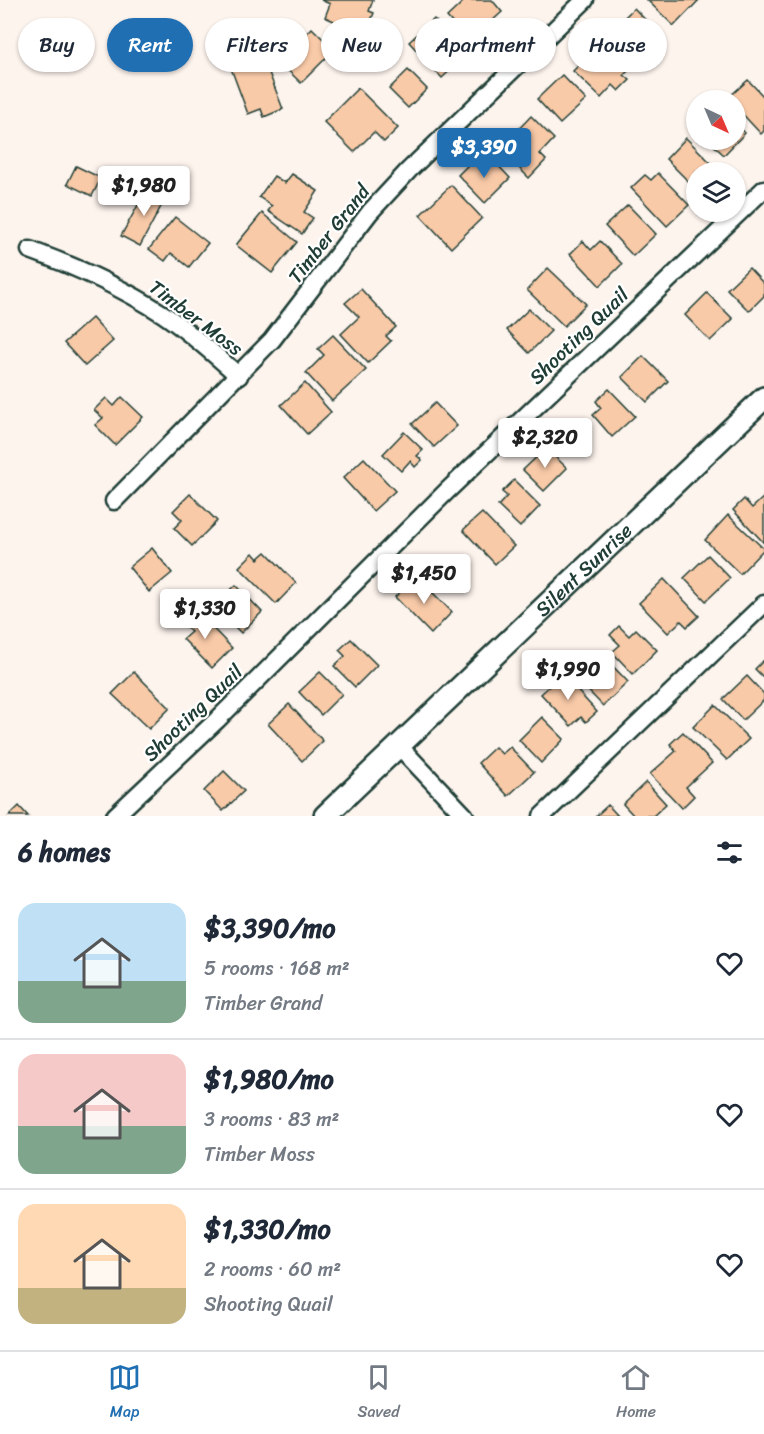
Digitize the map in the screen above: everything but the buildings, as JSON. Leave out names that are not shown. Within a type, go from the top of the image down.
[{"type":"street","name":"Timber Grand","points":[[114,501],[272,340],[370,212],[409,170],[585,0]]},
{"type":"street","name":"Shooting Quail","points":[[115,816],[217,720],[447,491],[764,189]]},
{"type":"street","name":"Timber Moss","points":[[30,250],[107,281],[165,315],[239,376]]},
{"type":"street","name":"Silent Sunrise","points":[[325,816],[764,398]]},
{"type":"street","points":[[542,816],[764,604]]},
{"type":"street","points":[[399,746],[465,816]]}]
